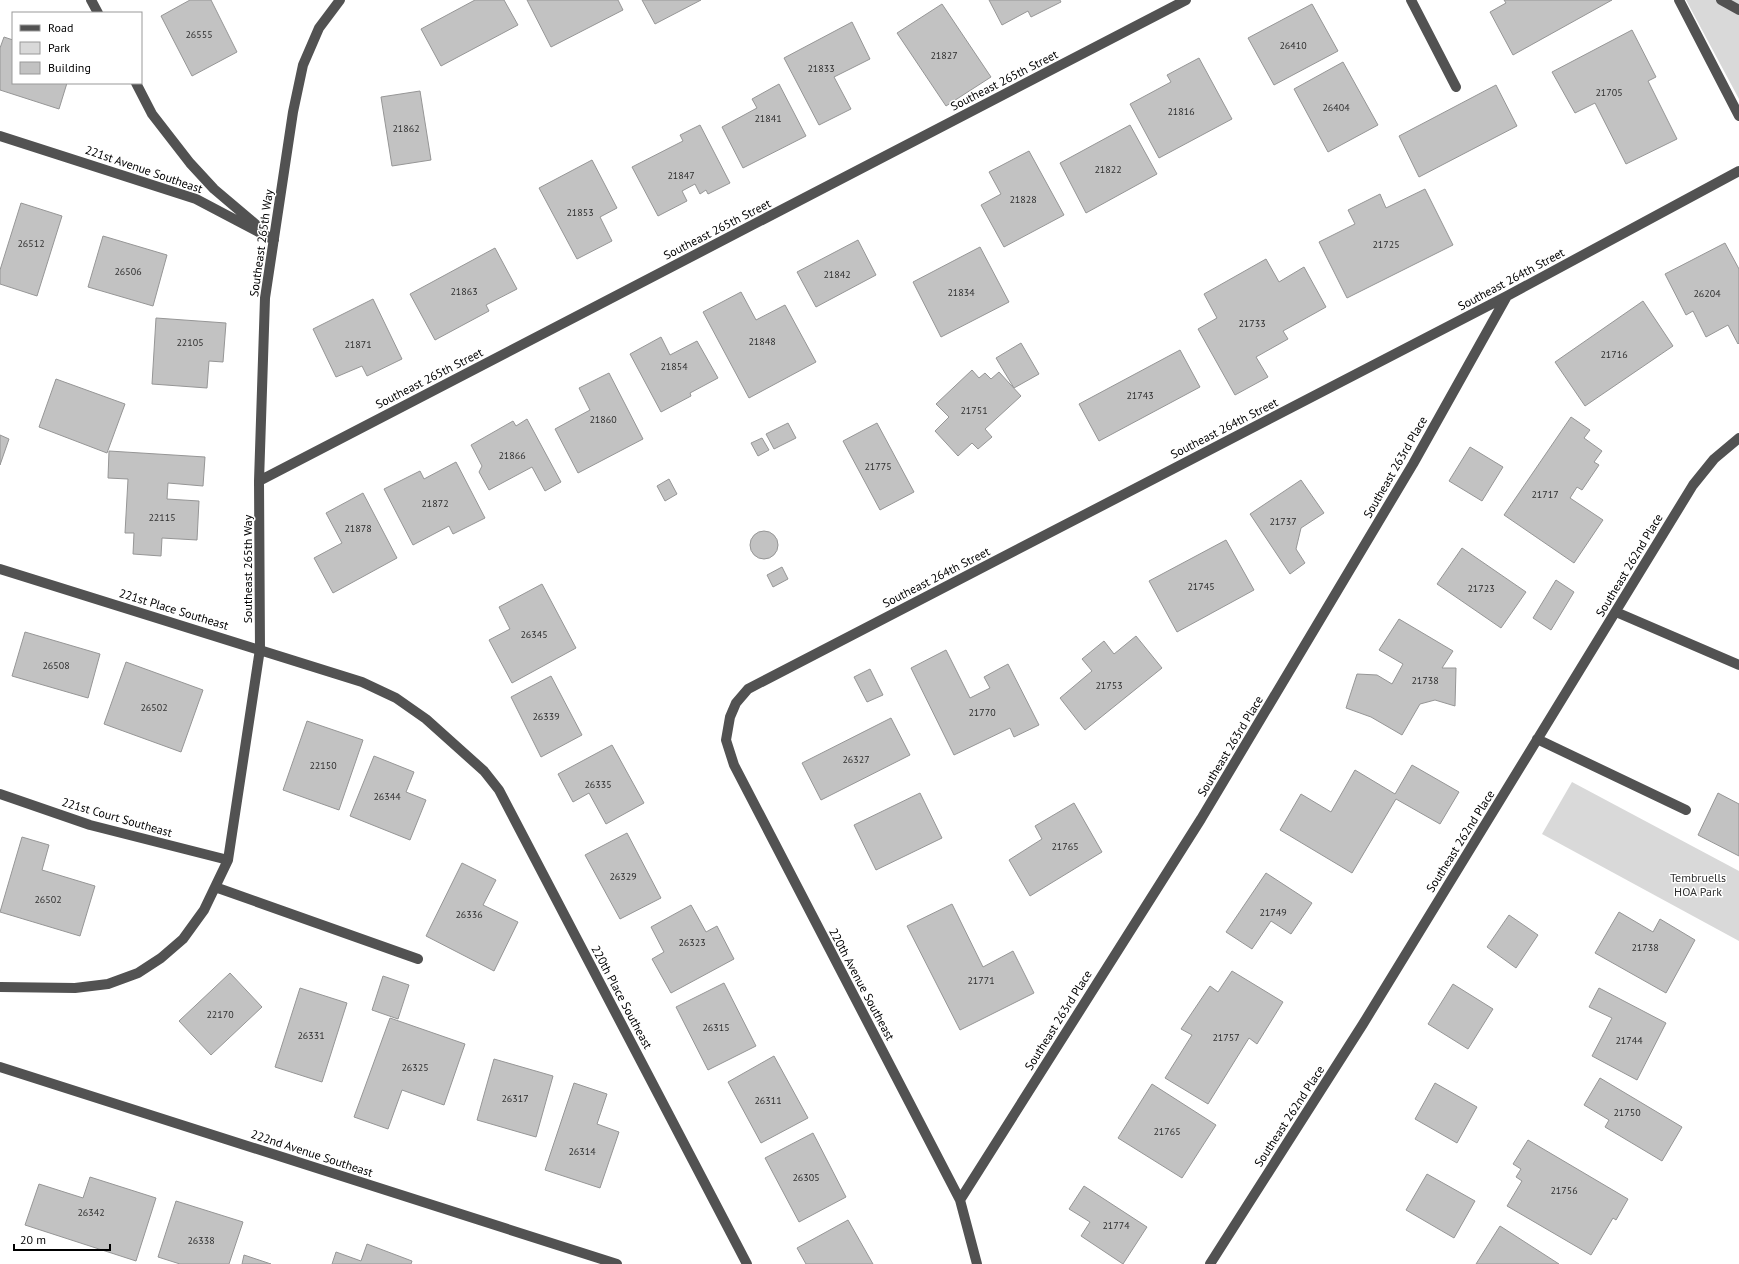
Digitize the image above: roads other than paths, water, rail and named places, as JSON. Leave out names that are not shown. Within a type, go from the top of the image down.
[{"type":"street","points":[[91,0],[97,12]]},
{"type":"street","name":"Southeast 265th Way","points":[[0,987],[75,988],[108,984],[138,973],[161,958],[183,940],[204,910],[228,860],[260,649],[259,481],[265,298],[293,112],[303,65],[319,28],[340,0]]},
{"type":"street","name":"Southeast 265th Street","points":[[259,481],[1186,0]]},
{"type":"street","points":[[1411,0],[1456,87]]},
{"type":"street","points":[[1678,0],[1739,116]]},
{"type":"street","points":[[1720,0],[1739,10]]},
{"type":"street","points":[[137,84],[152,114],[190,163],[214,189],[274,240]]},
{"type":"street","name":"221st Avenue Southeast","points":[[0,136],[196,199],[274,240]]},
{"type":"street","name":"Southeast 264th Street","points":[[730,717],[736,703],[748,689],[1507,296],[1739,171]]},
{"type":"street","name":"Southeast 263rd Place","points":[[960,1200],[1201,819],[1413,464],[1507,296]]},
{"type":"street","name":"Southeast 262nd Place","points":[[1210,1264],[1363,1024],[1693,485],[1714,459],[1739,438]]},
{"type":"street","name":"221st Place Southeast","points":[[0,569],[362,682],[396,698],[426,719],[461,751]]},
{"type":"street","points":[[1616,612],[1739,665]]},
{"type":"street","name":"220th Avenue Southeast","points":[[730,717],[726,740],[734,765],[960,1200],[977,1264]]},
{"type":"street","points":[[1537,739],[1686,810]]},
{"type":"street","name":"220th Place Southeast","points":[[461,751],[484,771],[499,790],[747,1264]]},
{"type":"street","name":"221st Court Southeast","points":[[0,794],[90,825],[228,860]]},
{"type":"street","points":[[215,887],[418,959]]},
{"type":"street","name":"222nd Avenue Southeast","points":[[0,1067],[617,1264]]},
{"type":"park label","name":"Tembruells HOA Park","points":[[1698,884]]}]
